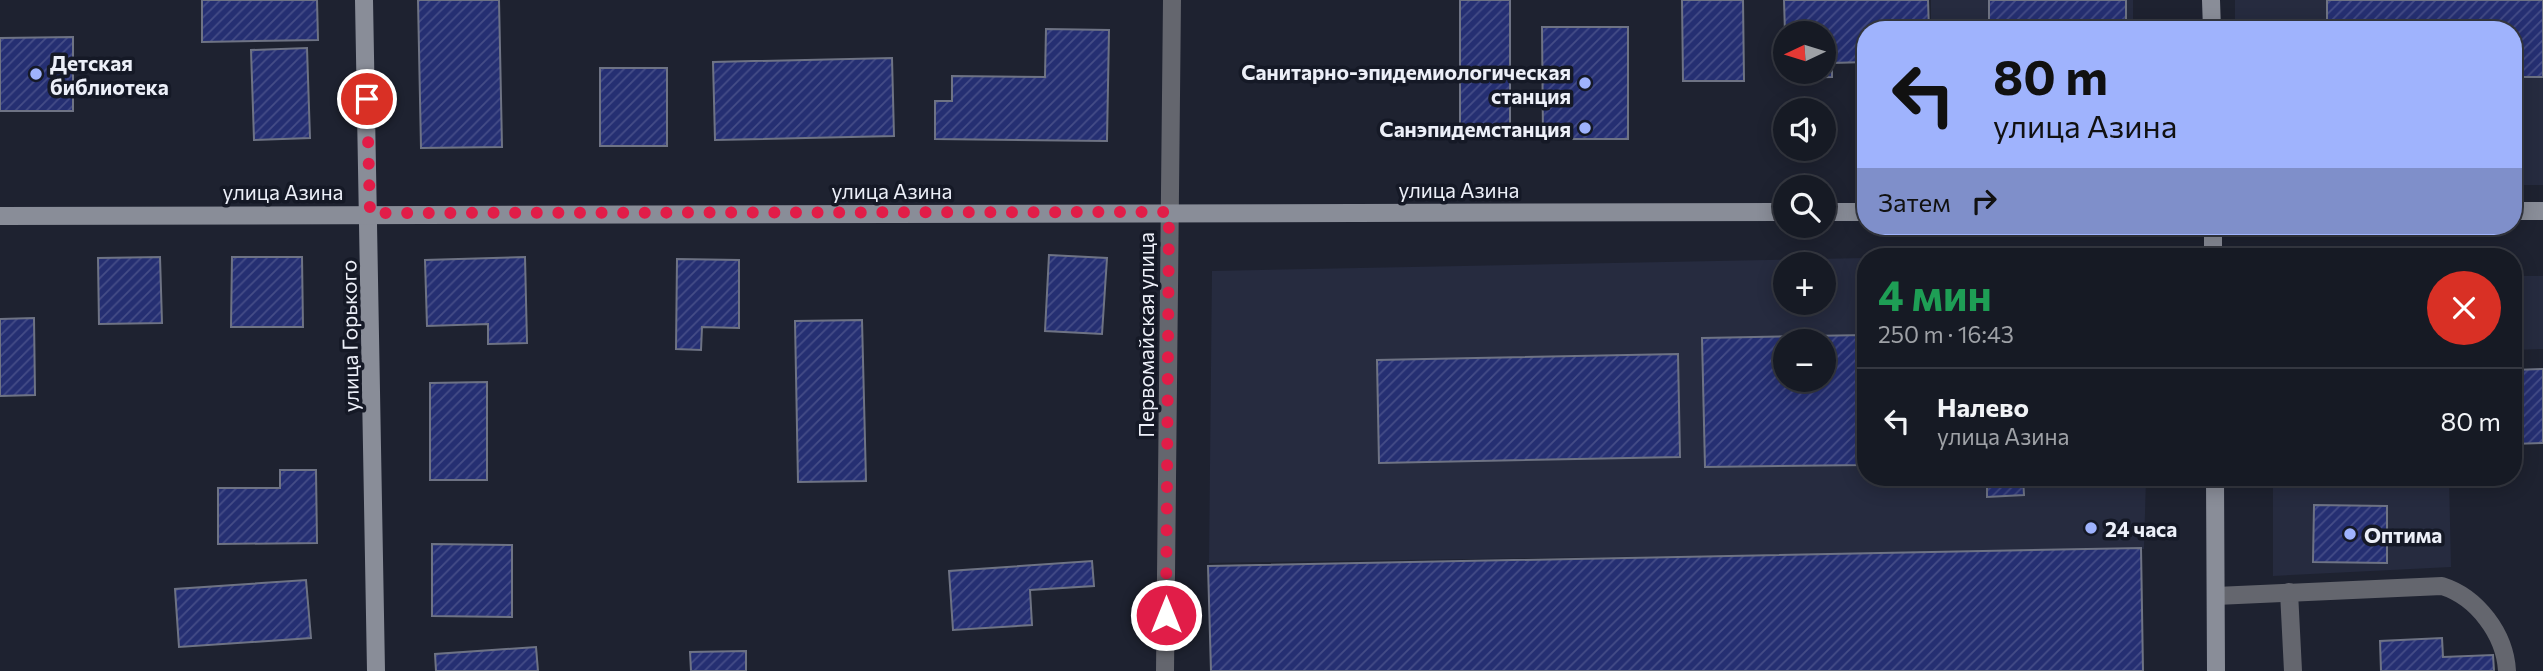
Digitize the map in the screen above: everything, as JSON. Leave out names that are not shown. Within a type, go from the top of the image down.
[{"type":"main road","name":"улица Горького","points":[[364,0],[370,213],[376,671]]},
{"type":"main road","points":[[2211,0],[2212,21]]},
{"type":"main road","points":[[2522,211],[2543,211]]},
{"type":"main road","name":"улица Азина","points":[[0,216],[370,213],[1773,212]]},
{"type":"main road","points":[[1836,212],[1857,212]]},
{"type":"main road","points":[[2215,486],[2216,671]]},
{"type":"street","name":"Первомайская улица","points":[[1165,671],[1172,0]]},
{"type":"street","points":[[2216,596],[2442,586],[2469,599],[2501,642],[2507,671]]},
{"type":"street","points":[[2289,592],[2293,671]]},
{"type":"shaded area","points":[[1931,0],[2133,0],[2133,21],[1931,21]]},
{"type":"shaded area","points":[[2235,0],[2543,0],[2543,185],[2522,185],[2522,21],[2235,21]]},
{"type":"shaded area","points":[[1857,258],[1857,486],[2146,486],[2144,549],[1209,563],[1212,271],[1773,260],[1773,315],[1836,315],[1836,259]]},
{"type":"shaded area","points":[[2522,276],[2543,276],[2543,349],[2522,350]]},
{"type":"shaded area","points":[[2273,486],[2449,486],[2451,567],[2273,576]]},
{"type":"building","points":[[202,0],[317,0],[318,40],[202,42]]},
{"type":"building","points":[[418,0],[499,0],[502,147],[421,148]]},
{"type":"building","points":[[1460,0],[1510,0],[1510,128],[1460,127]]},
{"type":"building","points":[[1682,0],[1743,0],[1744,81],[1683,81]]},
{"type":"building","points":[[1784,0],[1928,0],[1929,21],[1857,21],[1857,62],[1836,63],[1836,21],[1785,21]]},
{"type":"building","points":[[1989,0],[2126,0],[2126,21],[1989,21]]},
{"type":"building","points":[[2327,0],[2543,0],[2543,77],[2522,77],[2522,21],[2327,21]]},
{"type":"building","name":"Санитарно-эпидемиологическая станция","points":[[1542,27],[1628,27],[1628,139],[1543,139]]},
{"type":"building","points":[[1046,29],[1109,30],[1107,141],[935,139],[935,101],[952,101],[952,76],[1045,77]]},
{"type":"building","name":"Детская библиотека","points":[[73,37],[73,111],[0,111],[0,38]]},
{"type":"building","points":[[307,48],[310,138],[254,140],[251,50]]},
{"type":"building","points":[[892,58],[894,136],[715,140],[713,62]]},
{"type":"building","points":[[600,68],[667,68],[667,146],[600,146]]},
{"type":"building","points":[[1049,255],[1107,258],[1102,334],[1045,331]]},
{"type":"building","points":[[160,257],[162,323],[99,324],[98,258]]},
{"type":"building","points":[[232,257],[302,257],[303,327],[231,327]]},
{"type":"building","points":[[525,257],[527,343],[488,344],[488,324],[427,326],[425,260]]},
{"type":"building","points":[[677,259],[739,260],[739,328],[702,327],[701,350],[676,349]]},
{"type":"building","points":[[34,318],[35,395],[0,396],[0,319]]},
{"type":"building","points":[[862,320],[866,481],[798,482],[795,321]]},
{"type":"building","points":[[1857,335],[1857,465],[1705,467],[1702,338],[1773,337],[1773,392],[1836,392],[1836,336]]},
{"type":"building","points":[[1678,354],[1680,457],[1379,463],[1377,360]]},
{"type":"building","points":[[2543,369],[2543,443],[2522,444],[2522,370]]},
{"type":"building","points":[[487,382],[487,480],[430,480],[430,383]]},
{"type":"building","points":[[280,470],[316,470],[317,543],[218,544],[218,488],[280,488]]},
{"type":"building","points":[[1987,486],[2023,486],[2024,495],[1987,497]]},
{"type":"building","name":"Оптима","points":[[2314,505],[2387,506],[2387,563],[2313,562]]},
{"type":"building","points":[[432,544],[512,545],[512,617],[432,616]]},
{"type":"building","points":[[2141,548],[2143,671],[1211,671],[1208,566]]},
{"type":"building","points":[[1092,561],[1094,586],[1030,590],[1032,625],[953,630],[949,571]]},
{"type":"building","points":[[306,580],[311,638],[179,647],[175,589]]},
{"type":"building","points":[[2442,638],[2443,657],[2493,655],[2494,671],[2381,671],[2380,641]]},
{"type":"building","points":[[536,647],[538,671],[436,671],[435,654]]},
{"type":"building","points":[[746,651],[746,671],[691,671],[690,652]]},
{"type":"place","name":"Детская библиотека","points":[[36,74]]},
{"type":"place","name":"Санитарно-эпидемиологическая станция","points":[[1585,83]]},
{"type":"place","name":"Санэпидемстанция","points":[[1585,128]]},
{"type":"place","name":"24 часа","points":[[2091,528]]},
{"type":"place","name":"Оптима","points":[[2350,534]]},
{"type":"route","points":[[367,99],[370,213],[1169,212],[1166,615]]}]
